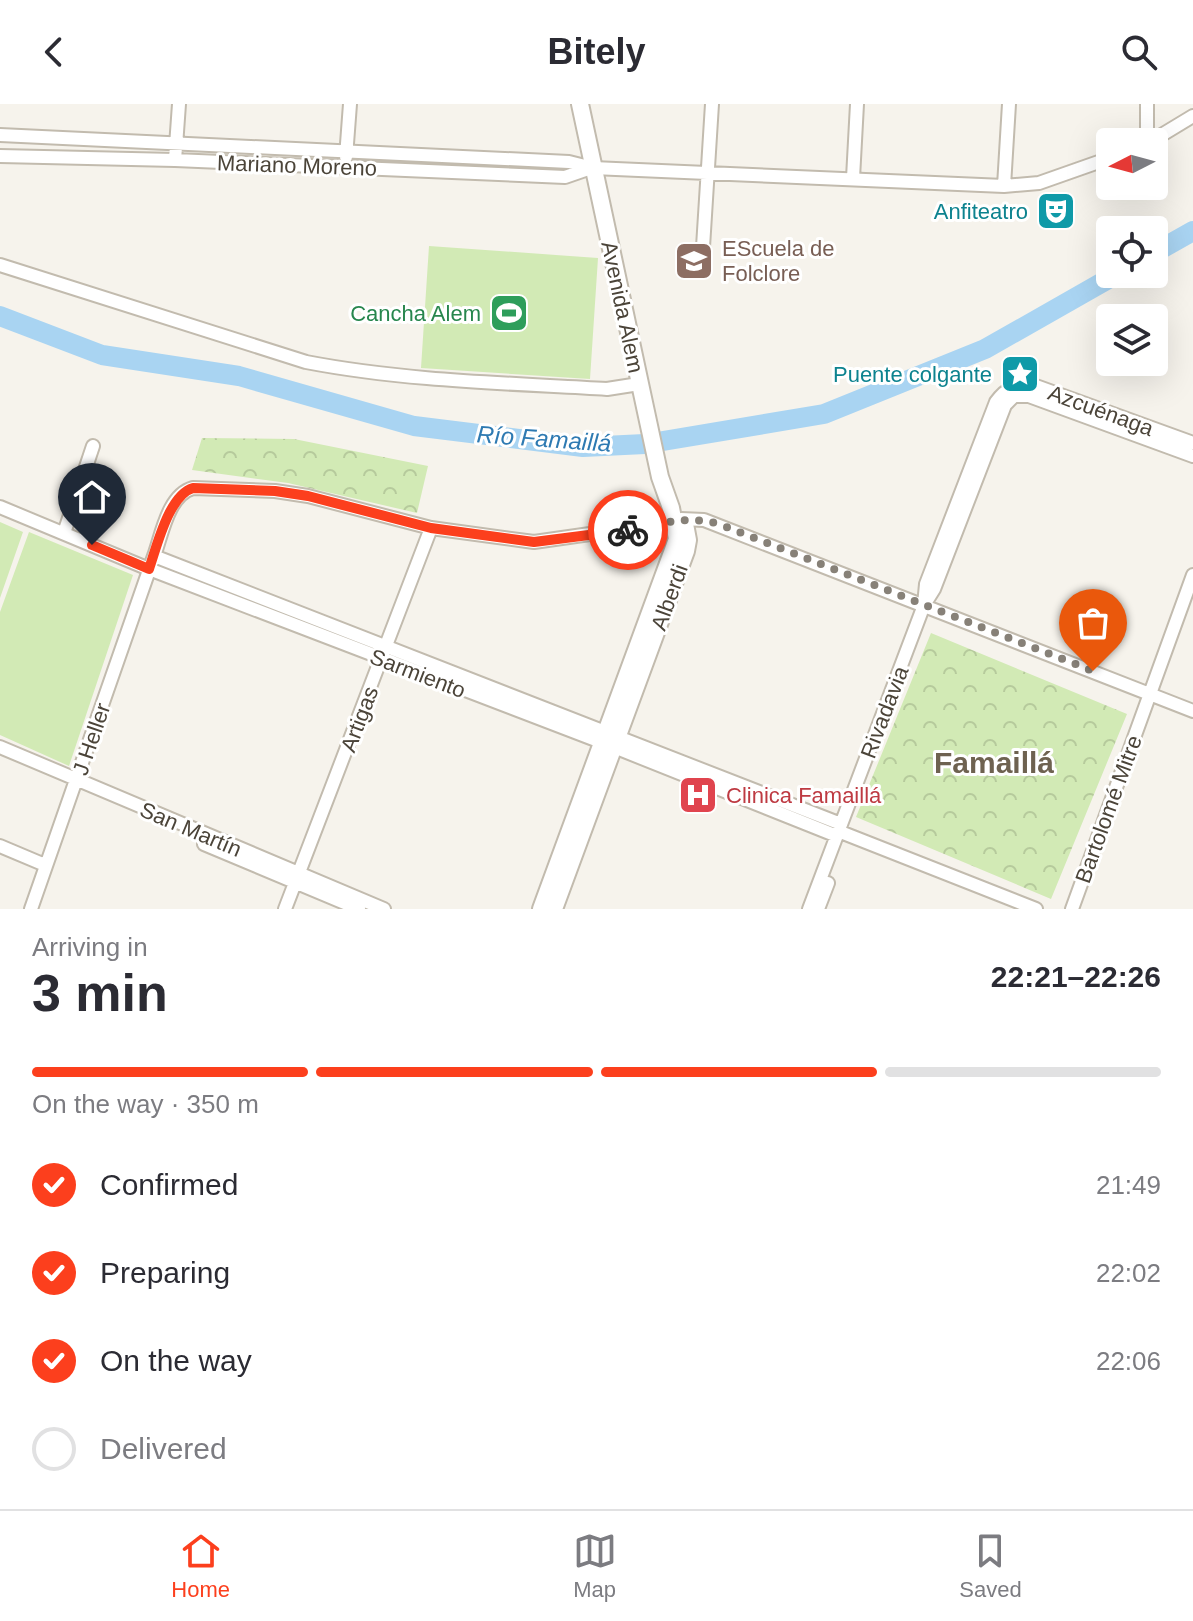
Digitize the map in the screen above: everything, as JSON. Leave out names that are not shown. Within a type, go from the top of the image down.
[{"type":"street","points":[[175,160],[179,104]]},
{"type":"street","points":[[346,167],[350,104]]},
{"type":"street","name":"Avenida Alem","points":[[580,104],[660,477],[675,516]]},
{"type":"street","points":[[703,247],[712,104]]},
{"type":"street","points":[[853,178],[857,104]]},
{"type":"street","points":[[1004,186],[1009,104]]},
{"type":"street","points":[[1147,104],[1148,128]]},
{"type":"street","points":[[1168,130],[1193,116]]},
{"type":"street","name":"Mariano Moreno","points":[[0,135],[569,162],[593,168],[1004,186],[1039,183],[1096,163]]},
{"type":"street","name":"Mariano Moreno","points":[[0,156],[175,160],[565,177],[593,168]]},
{"type":"street","points":[[0,265],[306,362],[389,376],[607,389],[640,388]]},
{"type":"street","name":"Azcuénaga","points":[[1193,443],[1033,385],[1016,385],[1012,392],[1193,456]]},
{"type":"street","name":"Rivadavia","points":[[809,909],[841,832],[924,605],[934,589],[1012,392]]},
{"type":"street","points":[[64,533],[93,446]]},
{"type":"street","name":"J Heller","points":[[31,909],[151,562],[175,500],[183,490],[193,488],[260,489],[308,496],[431,528],[534,542],[675,516],[719,524],[1193,711]]},
{"type":"street","name":"Sarmiento","points":[[0,507],[610,739],[1036,909]]},
{"type":"street","name":"Alberdi","points":[[554,909],[674,551],[677,539],[675,516]]},
{"type":"street","name":"Artigas","points":[[285,909],[431,528]]},
{"type":"street","name":"Bartolomé Mitre","points":[[1072,909],[1193,575]]},
{"type":"street","name":"Alberdi","points":[[541,909],[610,739]]},
{"type":"street","name":"San Martín","points":[[0,747],[76,784]]},
{"type":"street","name":"San Martín","points":[[0,754],[297,879],[359,909]]},
{"type":"street","name":"Rivadavia","points":[[818,909],[841,832]]},
{"type":"street","points":[[0,846],[45,865]]},
{"type":"street","name":"San Martín","points":[[297,879],[384,909]]},
{"type":"green space","name":"Cancha Alem","points":[[429,246],[598,258],[590,379],[421,368]]},
{"type":"green space","points":[[202,438],[294,439],[428,466],[417,513],[288,483],[192,470]]},
{"type":"green space","points":[[0,522],[23,532],[0,598]]},
{"type":"green space","points":[[29,532],[133,575],[69,766],[0,735],[0,612]]},
{"type":"green space","points":[[931,633],[1127,714],[1051,899],[856,817]]},
{"type":"waterway","name":"Río Famaillá","points":[[1168,245],[1193,231]]},
{"type":"waterway","name":"Río Famaillá","points":[[0,316],[102,355],[239,376],[414,426],[583,447],[645,444],[824,414],[985,349],[1096,286]]},
{"type":"way so far","points":[[628,530],[691,518],[719,524],[1093,671]]},
{"type":"place","name":"Anfiteatro","points":[[1056,211]]},
{"type":"place","name":"EScuela de Folclore","points":[[694,261]]},
{"type":"place","name":"Cancha Alem","points":[[509,313]]},
{"type":"place","name":"Puente colgante","points":[[1020,374]]},
{"type":"place","name":"Clinica Famaillá","points":[[698,795]]},
{"type":"district","name":"Famaillá","points":[[994,763]]},
{"type":"route","points":[[92,545],[149,569],[175,500],[183,490],[193,488],[260,489],[308,496],[431,528],[534,542],[628,530]]}]
